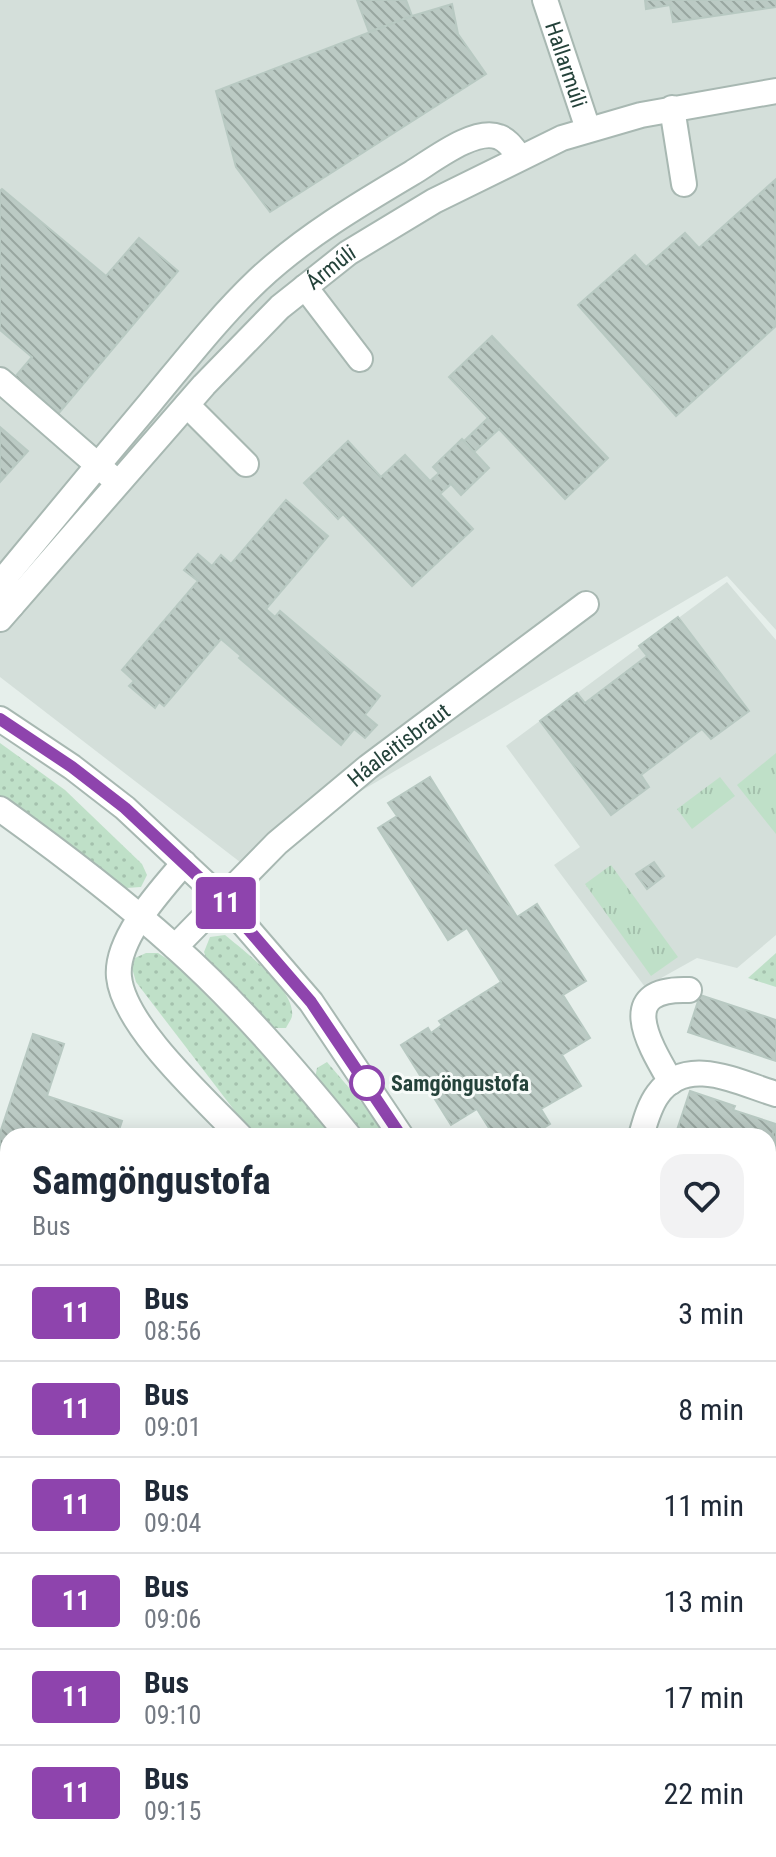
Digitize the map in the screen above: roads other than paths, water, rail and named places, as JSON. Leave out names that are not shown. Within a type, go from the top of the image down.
[{"type":"street","name":"Hallarmúli","points":[[545,0],[588,129]]},
{"type":"street","name":"Ármúli","points":[[6,612],[187,405],[280,307],[348,253],[390,226],[520,157],[588,129],[672,108],[776,91]]},
{"type":"street","points":[[672,108],[684,184]]},
{"type":"street","points":[[6,612],[7,575],[225,314],[256,282],[289,253],[356,206],[458,145],[491,135],[506,141],[520,157]]},
{"type":"street","points":[[256,282],[280,307]]},
{"type":"street","points":[[305,287],[360,359]]},
{"type":"street","points":[[0,380],[120,484]]},
{"type":"street","points":[[187,405],[246,464]]},
{"type":"street","name":"Háaleitisbraut","points":[[175,947],[277,843],[368,767],[586,604]]},
{"type":"street","points":[[0,719],[72,767],[125,808],[222,899],[311,1002],[396,1128]]},
{"type":"street","points":[[0,809],[175,947],[255,1027],[342,1128]]},
{"type":"street","points":[[184,863],[139,917],[122,955],[119,977],[128,1005],[147,1037],[232,1128]]},
{"type":"street","points":[[671,1082],[644,1032],[644,1008],[658,992],[689,990]]},
{"type":"street","points":[[644,1128],[651,1105],[671,1082],[684,1075],[708,1073],[776,1094]]},
{"type":"place","name":"Samgöngustofa","points":[[367,1083]]}]
